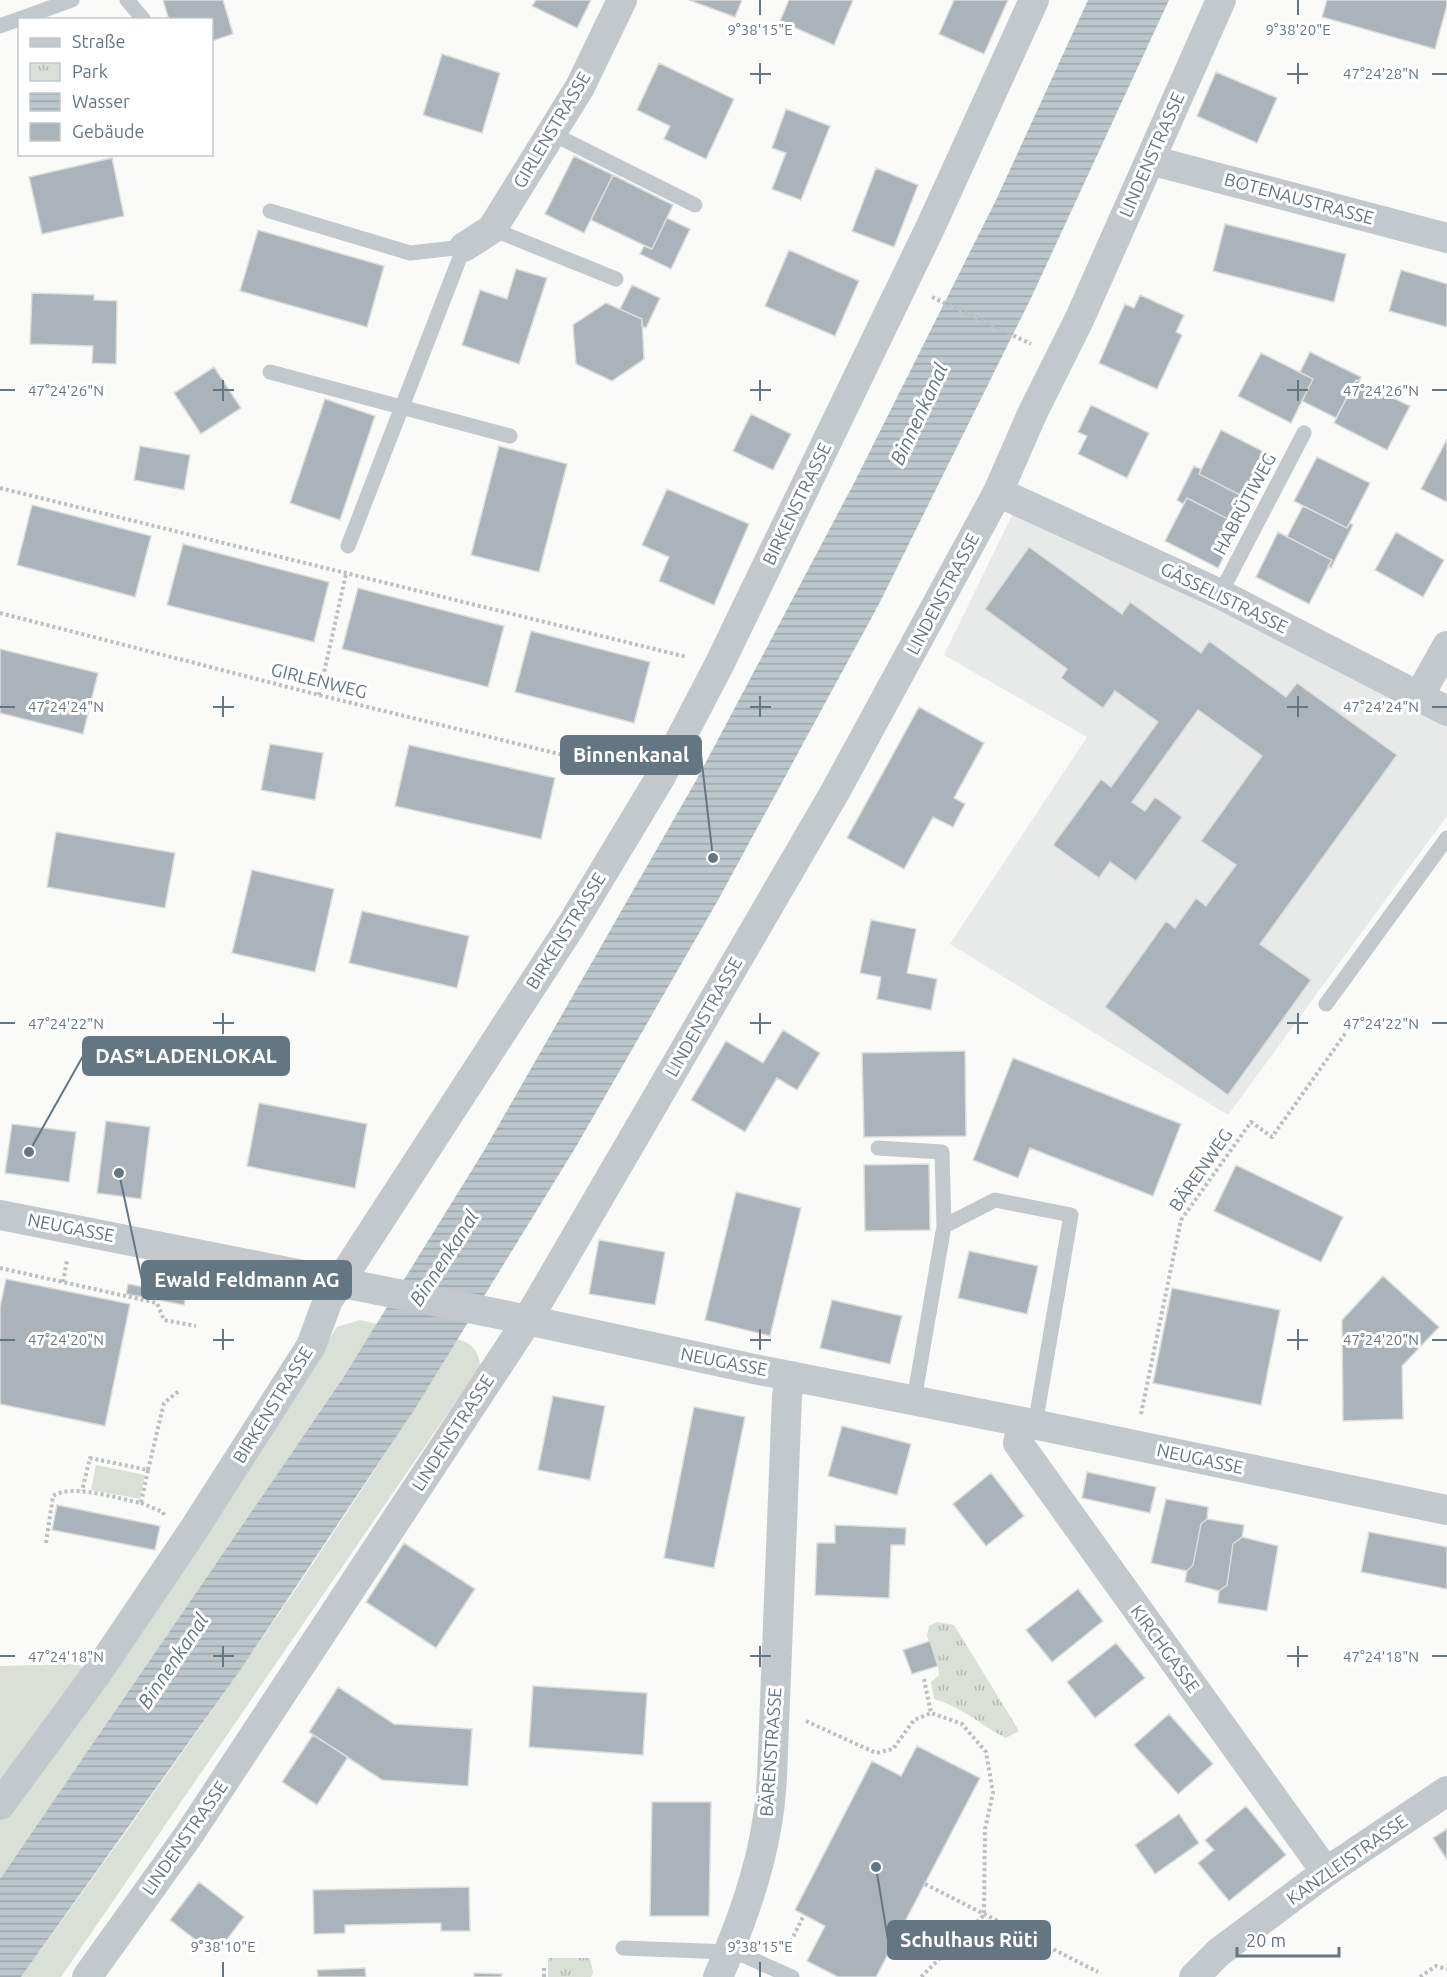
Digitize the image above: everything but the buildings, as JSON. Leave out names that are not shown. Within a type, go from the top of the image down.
[{"type":"street","name":"GIRLENSTRASSE","points":[[464,247],[492,229],[580,87],[622,0]]},
{"type":"street","name":"BIRKENSTRASSE","points":[[0,1805],[97,1673],[194,1529],[311,1346],[328,1300],[572,924],[660,778],[719,665],[931,226],[1035,0]]},
{"type":"street","name":"LINDENSTRASSE","points":[[87,1977],[188,1836],[515,1318],[835,792],[998,492],[1033,412],[1079,320],[1221,0]]},
{"type":"street","name":"BOTENAUSTRASSE","points":[[1150,160],[1447,238]]},
{"type":"street","name":"GÄSSELISTRASSE","points":[[998,492],[1220,594],[1447,711]]},
{"type":"street","points":[[1419,696],[1447,646]]},
{"type":"street","name":"NEUGASSE","points":[[0,1215],[340,1282],[1447,1510]]},
{"type":"street","name":"BÄRENSTRASSE","points":[[724,1964],[758,1864],[767,1823],[772,1777],[787,1395],[790,1376]]},
{"type":"street","name":"KIRCHGASSE","points":[[1029,1423],[1018,1443],[1326,1872]]},
{"type":"street","name":"KANZLEISTRASSE","points":[[1194,1977],[1219,1952],[1326,1872],[1447,1791]]},
{"type":"lane","points":[[22,18],[72,0]]},
{"type":"lane","points":[[127,0],[142,18]]},
{"type":"lane","points":[[0,26],[18,20]]},
{"type":"lane","points":[[551,133],[695,205]]},
{"type":"lane","points":[[270,211],[410,253],[464,247],[348,546]]},
{"type":"lane","points":[[492,229],[616,279]]},
{"type":"lane","points":[[270,372],[510,436]]},
{"type":"lane","name":"HABRÜTIWEG","points":[[1220,594],[1304,433]]},
{"type":"lane","points":[[1326,1004],[1447,838]]},
{"type":"lane","points":[[878,1148],[942,1152],[944,1226],[914,1400]]},
{"type":"lane","points":[[944,1226],[995,1200],[1071,1215],[1029,1423]]},
{"type":"lane","points":[[623,1948],[724,1964],[745,1956],[792,1977]]},
{"type":"path","points":[[929,295],[1032,345]]},
{"type":"path","points":[[319,695],[346,574],[348,546]]},
{"type":"path","name":"GIRLENWEG","points":[[0,613],[632,772]]},
{"type":"path","name":"BÄRENWEG","points":[[1141,1415],[1181,1220],[1251,1122],[1272,1137],[1352,1024],[1326,1004]]},
{"type":"path","points":[[63,1282],[66,1263]]},
{"type":"path","points":[[0,1268],[157,1303],[164,1320],[196,1326]]},
{"type":"path","points":[[141,1503],[164,1404],[180,1390]]},
{"type":"path","points":[[82,1491],[90,1458],[148,1470]]},
{"type":"path","points":[[46,1543],[52,1496],[58,1492],[82,1491],[141,1503],[163,1512],[165,1524]]},
{"type":"path","points":[[924,1679],[930,1713]]},
{"type":"path","points":[[799,1718],[876,1753],[893,1749],[914,1720],[930,1713],[962,1724],[986,1752],[993,1793],[985,1829],[984,1915],[921,1977]]},
{"type":"path","points":[[925,1884],[1098,1972]]},
{"type":"path","points":[[1420,1977],[1436,1966],[1447,1969]]},
{"type":"path","points":[[544,1968],[544,1977]]},
{"type":"shaded area","points":[[1014,511],[1252,620],[1447,726],[1447,816],[1228,1115],[950,944],[1087,737],[944,655]]},
{"type":"green space","points":[[360,1320],[377,1324],[343,1378],[0,1879],[0,1820],[194,1547],[337,1327]]},
{"type":"green space","points":[[457,1339],[474,1348],[480,1366],[61,1977],[21,1977],[190,1742],[300,1583]]},
{"type":"green space","points":[[96,1465],[145,1475],[140,1499],[91,1490]]},
{"type":"green space","points":[[937,1622],[954,1625],[1019,1731],[1006,1738],[962,1711],[934,1699],[931,1682],[939,1675],[938,1666],[927,1636],[929,1626]]},
{"type":"green space","points":[[77,1664],[84,1668],[0,1787],[0,1666]]},
{"type":"green space","points":[[548,1958],[590,1958],[593,1973],[591,1977],[548,1977]]},
{"type":"water","points":[[1088,0],[1169,0],[1032,296],[879,604],[717,902],[577,1145],[416,1407],[241,1669],[21,1977],[0,1977],[0,1879],[343,1378],[485,1149],[698,777],[853,485],[996,200]]},
{"type":"place","name":"Binnenkanal","points":[[713,858]]},
{"type":"place","name":"DAS*LADENLOKAL","points":[[29,1152]]},
{"type":"place","name":"Ewald Feldmann AG","points":[[119,1173]]},
{"type":"place","name":"Schulhaus Rüti","points":[[876,1867]]}]
